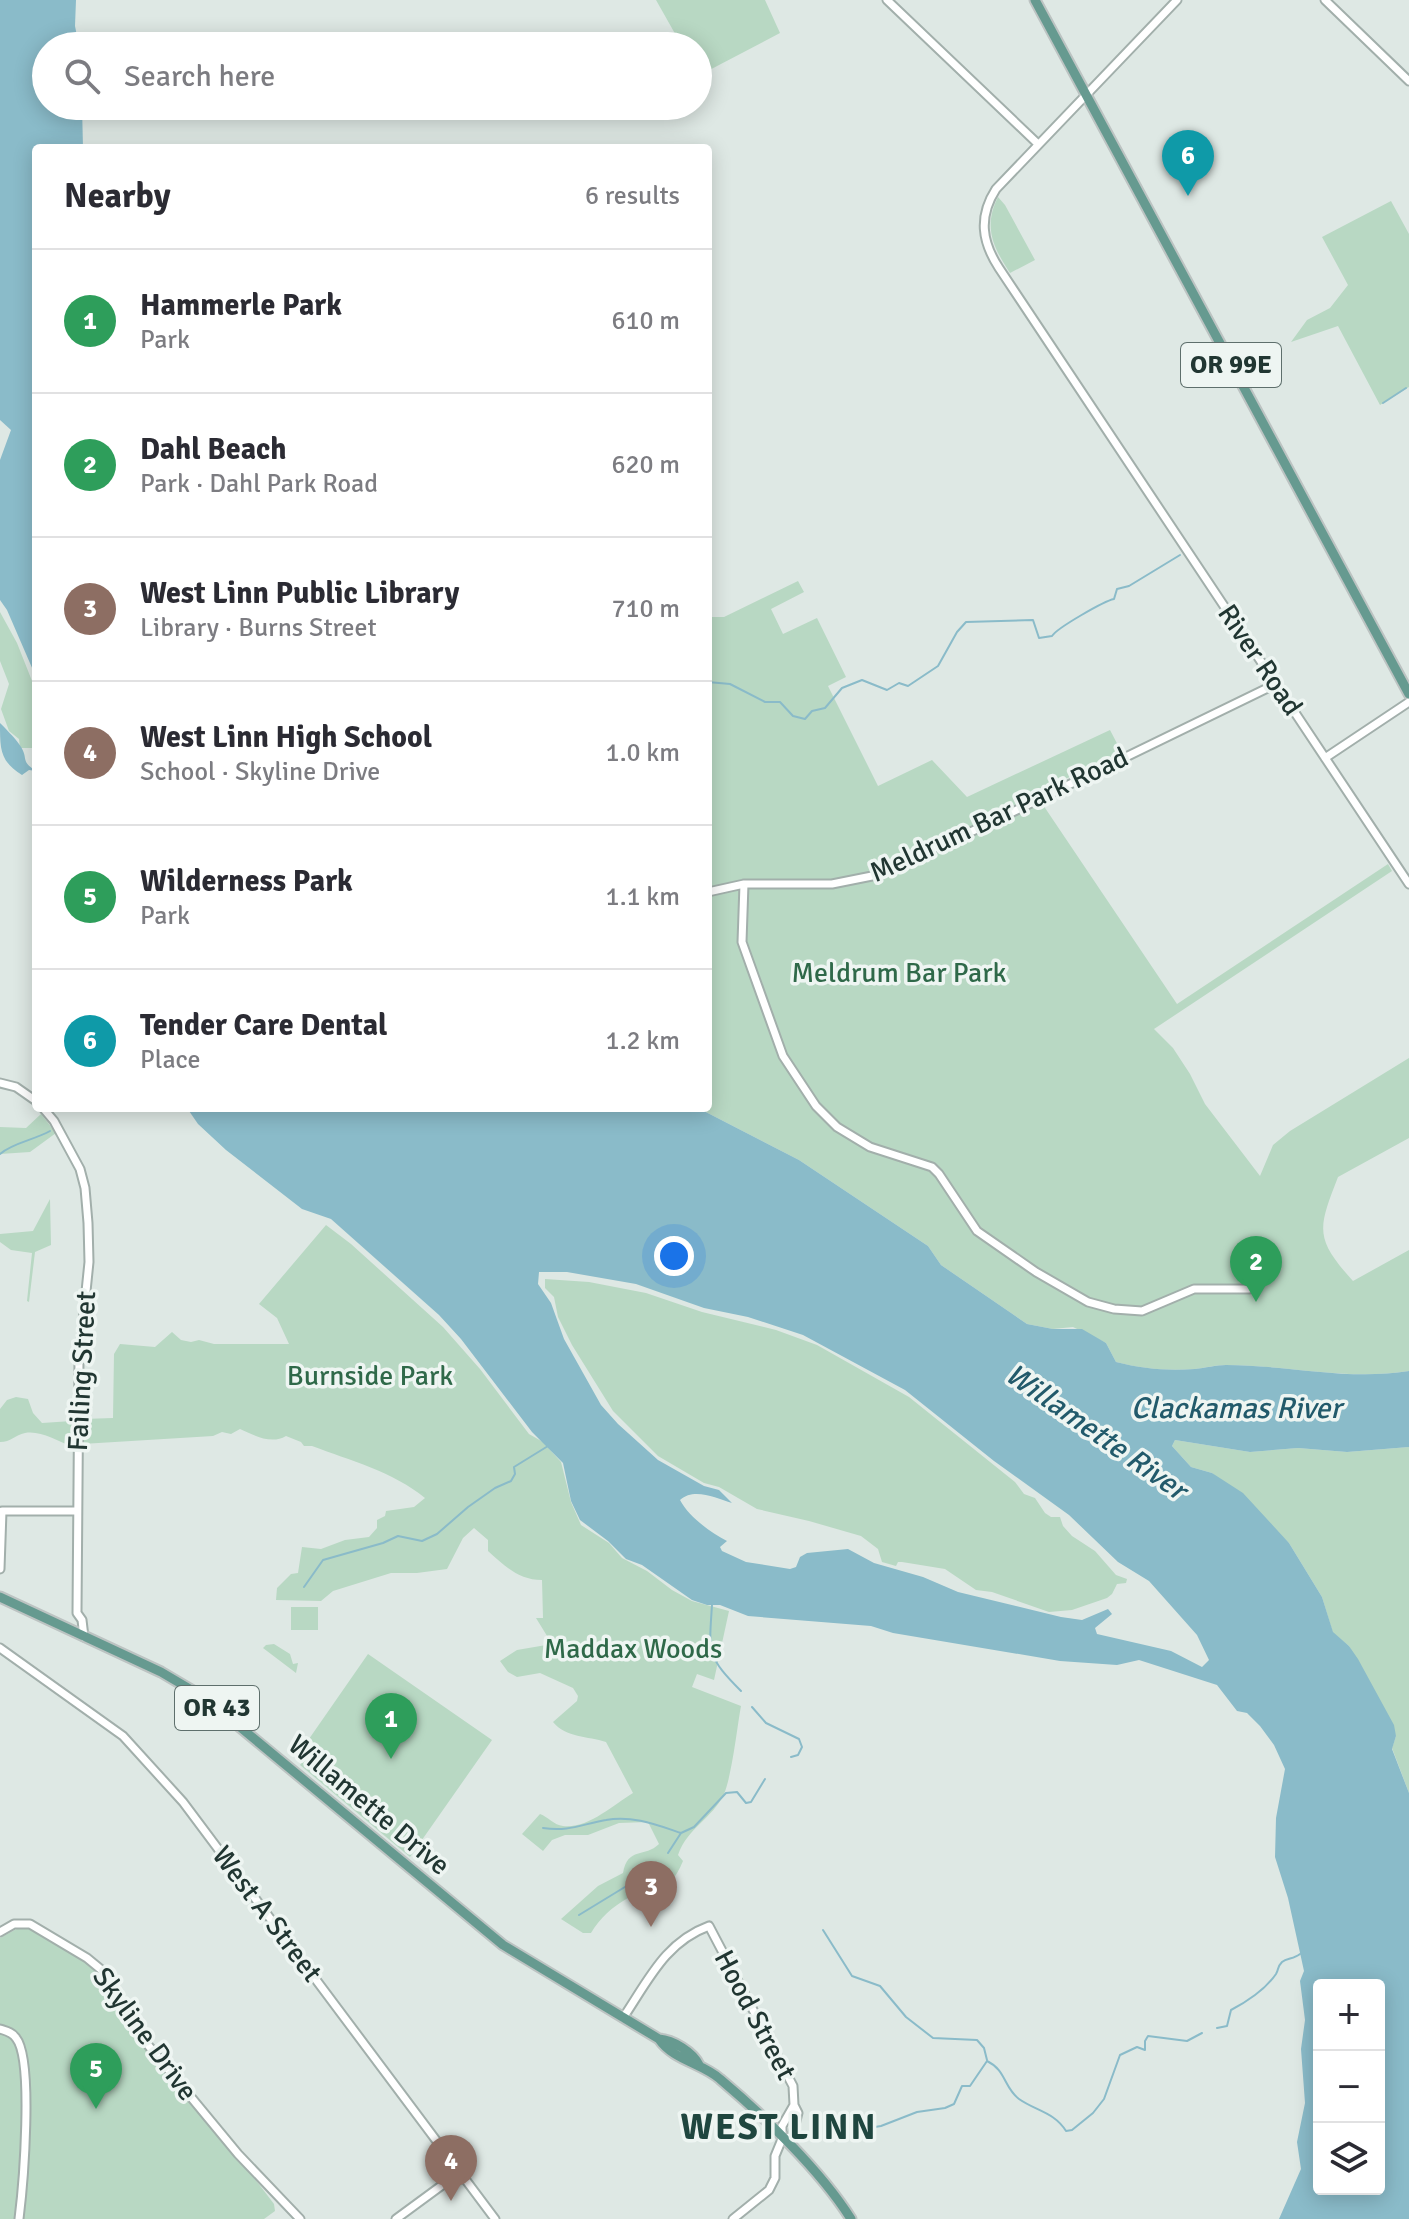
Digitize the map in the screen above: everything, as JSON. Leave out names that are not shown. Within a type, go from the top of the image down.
[{"type":"main road","name":"OR 99E","points":[[1035,0],[1409,694]]},
{"type":"main road","name":"Willamette Drive","points":[[0,1597],[161,1672],[205,1698],[503,1945],[659,2039],[664,2046],[691,2064],[699,2065],[719,2077],[818,2175],[851,2219]]},
{"type":"street","points":[[887,0],[1038,144],[1177,0]]},
{"type":"street","points":[[1325,0],[1409,81]]},
{"type":"street","name":"River Road","points":[[1038,144],[996,189],[986,208],[985,237],[994,260],[1409,884]]},
{"type":"street","name":"Meldrum Bar Park Road","points":[[712,891],[744,884],[832,884],[872,876],[986,825],[1276,684]]},
{"type":"street","points":[[1325,758],[1409,702]]},
{"type":"street","points":[[744,884],[742,942],[760,987],[778,1047],[816,1106],[837,1127],[870,1147],[932,1167],[977,1231],[1056,1285],[1088,1302],[1114,1309],[1142,1311],[1194,1289],[1249,1289]]},
{"type":"street","points":[[0,1083],[16,1087],[32,1098]]},
{"type":"street","name":"Failing Street","points":[[47,1112],[77,1162],[86,1196],[89,1256],[79,1360],[77,1511],[77,1613],[82,1620],[84,1637]]},
{"type":"street","points":[[0,1569],[2,1511],[77,1511]]},
{"type":"street","name":"West A Street","points":[[0,1648],[123,1736],[176,1795],[495,2219]]},
{"type":"street","name":"Skyline Drive","points":[[0,1932],[14,1924],[30,1924],[87,1958],[104,1972],[138,2033],[238,2154],[300,2219]]},
{"type":"street","name":"Hood Street","points":[[623,2018],[674,1945],[709,1926],[791,2081],[795,2093],[794,2105],[782,2126],[782,2139],[792,2137],[795,2131],[798,2113],[794,2105]]},
{"type":"street","points":[[0,2029],[14,2035],[18,2041],[26,2074],[19,2219]]},
{"type":"street","points":[[733,2219],[769,2190],[775,2178],[775,2153],[782,2139]]},
{"type":"street","points":[[396,2219],[460,2172]]},
{"type":"green space","points":[[656,0],[765,0],[780,33],[712,69],[712,32],[674,32]]},
{"type":"green space","points":[[998,197],[1035,260],[1010,273],[992,236],[991,218]]},
{"type":"green space","points":[[1391,201],[1409,234],[1409,387],[1380,405],[1338,326],[1291,342],[1307,320],[1330,308],[1348,285],[1322,237]]},
{"type":"green space","name":"Meldrum Bar Park","points":[[798,581],[804,592],[771,609],[783,634],[817,618],[846,677],[828,686],[878,786],[932,760],[967,797],[1110,730],[1122,753],[1035,793],[1177,1004],[1388,864],[1392,871],[1154,1029],[1173,1048],[1205,1104],[1260,1176],[1273,1145],[1290,1131],[1409,1058],[1409,1138],[1338,1177],[1326,1209],[1323,1232],[1331,1254],[1353,1281],[1409,1250],[1409,1371],[1363,1374],[1226,1365],[1165,1370],[1116,1362],[1106,1343],[1073,1327],[1053,1329],[1027,1324],[941,1265],[928,1246],[799,1160],[706,1112],[712,1112],[712,617],[724,617]]},
{"type":"green space","points":[[0,612],[32,681],[32,748],[20,748],[19,739],[9,731],[1,709],[9,684],[0,661]]},
{"type":"green space","points":[[41,1114],[56,1133],[30,1152],[0,1154],[0,1127],[26,1128]]},
{"type":"green space","points":[[50,1199],[51,1245],[35,1252],[29,1302],[32,1253],[11,1250],[0,1242],[0,1234],[33,1231]]},
{"type":"green space","points":[[326,1225],[443,1327],[480,1369],[529,1434],[543,1442],[561,1462],[571,1502],[581,1525],[609,1543],[622,1558],[647,1571],[672,1590],[692,1601],[729,1611],[714,1680],[697,1674],[692,1687],[741,1706],[724,1794],[682,1845],[678,1855],[683,1861],[672,1880],[660,1888],[622,1901],[602,1918],[591,1933],[583,1933],[561,1919],[598,1886],[623,1873],[629,1859],[659,1844],[648,1822],[619,1823],[588,1835],[565,1835],[552,1840],[543,1851],[522,1834],[540,1814],[560,1825],[582,1824],[633,1793],[606,1742],[571,1734],[553,1722],[577,1701],[578,1696],[573,1688],[540,1673],[517,1677],[508,1672],[500,1661],[517,1650],[552,1644],[536,1618],[543,1618],[542,1580],[526,1578],[507,1567],[488,1551],[488,1540],[474,1528],[463,1538],[447,1569],[391,1573],[333,1591],[321,1601],[276,1600],[277,1588],[291,1574],[298,1573],[302,1547],[321,1549],[345,1540],[369,1537],[377,1528],[377,1520],[385,1516],[386,1511],[414,1507],[425,1498],[385,1474],[312,1446],[304,1446],[286,1436],[274,1440],[240,1429],[231,1434],[222,1432],[213,1436],[82,1444],[83,1419],[113,1418],[114,1354],[120,1344],[155,1347],[172,1332],[181,1340],[191,1342],[289,1344],[277,1318],[259,1304]]},
{"type":"green space","points":[[545,1279],[589,1282],[646,1293],[702,1312],[776,1330],[817,1345],[909,1397],[1015,1482],[1024,1494],[1035,1498],[1045,1513],[1060,1517],[1072,1536],[1095,1551],[1116,1575],[1127,1579],[1126,1583],[1117,1584],[1107,1598],[1072,1610],[1049,1612],[992,1592],[976,1590],[945,1569],[902,1562],[896,1566],[882,1562],[878,1549],[861,1536],[757,1509],[719,1487],[704,1483],[658,1456],[613,1411],[572,1345],[558,1317],[554,1297],[545,1288]]},
{"type":"green space","points":[[16,1397],[28,1399],[33,1413],[42,1423],[72,1421],[71,1446],[31,1432],[0,1442],[0,1409],[7,1400]]},
{"type":"green space","points":[[1175,1440],[1250,1452],[1298,1448],[1347,1452],[1409,1447],[1409,1793],[1392,1748],[1396,1736],[1349,1646],[1333,1633],[1322,1597],[1289,1543],[1212,1473],[1191,1467],[1172,1446]]},
{"type":"green space","points":[[291,1607],[318,1607],[318,1630],[291,1630]]},
{"type":"green space","points":[[274,1644],[290,1654],[293,1664],[298,1663],[296,1673],[263,1648]]},
{"type":"green space","points":[[368,1654],[492,1740],[410,1857],[300,1765],[308,1753],[302,1749]]},
{"type":"green space","points":[[22,1926],[99,1971],[128,2027],[258,2183],[274,2204],[275,2211],[264,2219],[0,2219],[0,1938]]},
{"type":"water","points":[[0,0],[76,0],[76,32],[32,32],[32,120],[82,120],[83,144],[32,144],[32,668],[0,600],[0,460],[11,430],[0,420]]},
{"type":"water","points":[[0,723],[19,744],[32,770],[22,775],[5,760]]},
{"type":"water","points":[[190,1112],[706,1112],[799,1160],[928,1246],[941,1265],[1027,1324],[1053,1329],[1082,1329],[1106,1343],[1116,1362],[1165,1370],[1226,1365],[1363,1374],[1409,1371],[1409,1447],[1347,1452],[1298,1448],[1250,1452],[1175,1440],[1172,1446],[1191,1467],[1212,1473],[1243,1493],[1289,1543],[1322,1597],[1333,1632],[1358,1659],[1394,1725],[1396,1736],[1392,1749],[1409,1793],[1409,2219],[1279,2219],[1301,2169],[1297,2142],[1305,2103],[1301,2049],[1305,2020],[1300,1981],[1304,1971],[1288,1898],[1275,1857],[1276,1818],[1285,1769],[1274,1745],[1260,1726],[1247,1713],[1237,1711],[1217,1685],[1139,1660],[1117,1665],[1060,1661],[893,1633],[871,1626],[748,1616],[720,1605],[692,1600],[642,1565],[626,1559],[580,1520],[571,1501],[563,1463],[532,1432],[461,1339],[439,1315],[331,1219],[302,1209],[226,1150]],"holes":[[[539,1272],[567,1272],[636,1284],[704,1308],[748,1317],[803,1335],[905,1390],[994,1461],[1069,1515],[1118,1562],[1149,1581],[1197,1635],[1209,1660],[1202,1667],[1171,1651],[1097,1634],[1095,1628],[1112,1614],[1108,1609],[1082,1620],[1061,1617],[958,1592],[923,1577],[874,1563],[848,1549],[807,1553],[800,1557],[796,1567],[790,1569],[746,1562],[722,1551],[720,1547],[727,1541],[700,1524],[680,1500],[698,1494],[732,1503],[719,1490],[704,1486],[658,1460],[601,1405],[564,1339],[551,1303],[538,1284]]]},
{"type":"waterway","points":[[1383,403],[1406,388]]},
{"type":"waterway","points":[[712,682],[730,684],[765,702],[780,702],[793,716],[805,719],[812,711],[825,708],[842,688],[862,680],[887,690],[899,683],[908,686],[938,666],[966,622],[1033,620],[1039,638],[1052,636],[1081,615],[1114,599],[1117,589],[1129,586],[1180,555]]},
{"type":"waterway","points":[[0,1154],[50,1131]]},
{"type":"waterway","points":[[304,1587],[323,1560],[398,1536],[422,1541],[437,1534],[468,1507],[511,1481],[515,1474],[514,1467],[548,1446]]},
{"type":"waterway","points":[[712,1605],[712,1652],[721,1669],[741,1691]]},
{"type":"waterway","points":[[752,1707],[766,1723],[799,1739],[802,1747],[798,1755],[791,1757]]},
{"type":"waterway","points":[[668,1853],[681,1833],[694,1827],[726,1793],[737,1792],[746,1803],[751,1802],[765,1779]]},
{"type":"waterway","points":[[543,1828],[568,1828],[625,1819],[681,1833]]},
{"type":"waterway","points":[[579,1915],[656,1868]]},
{"type":"waterway","points":[[823,1930],[852,1976],[880,1986],[906,2017],[933,2038],[977,2040],[984,2048],[987,2060]]},
{"type":"waterway","points":[[1217,2028],[1227,2026],[1231,2010],[1267,1985],[1282,1962],[1300,1954]]},
{"type":"waterway","points":[[863,2129],[954,2104],[962,2086],[970,2086],[987,2061],[998,2069],[1019,2099],[1050,2116],[1066,2131],[1072,2130],[1093,2113],[1104,2099],[1120,2055],[1137,2047],[1145,2050],[1148,2036],[1187,2041],[1202,2033]]},
{"type":"place","name":"Tender Care Dental","points":[[1188,196]]},
{"type":"place","name":"Dahl Beach","points":[[1256,1302]]},
{"type":"place","name":"Hammerle Park","points":[[391,1759]]},
{"type":"place","name":"West Linn Public Library","points":[[651,1927]]},
{"type":"place","name":"Wilderness Park","points":[[96,2109]]},
{"type":"place","name":"West Linn High School","points":[[451,2201]]},
{"type":"district","name":"WEST LINN","points":[[779,2127]]},
{"type":"park label","name":"Burnside Park","points":[[370,1376]]},
{"type":"park label","name":"Maddax Woods","points":[[633,1649]]},
{"type":"water label","name":"Clackamas River","points":[[1236,1408]]},
{"type":"water label","name":"Willamette River","points":[[1096,1432]]}]
